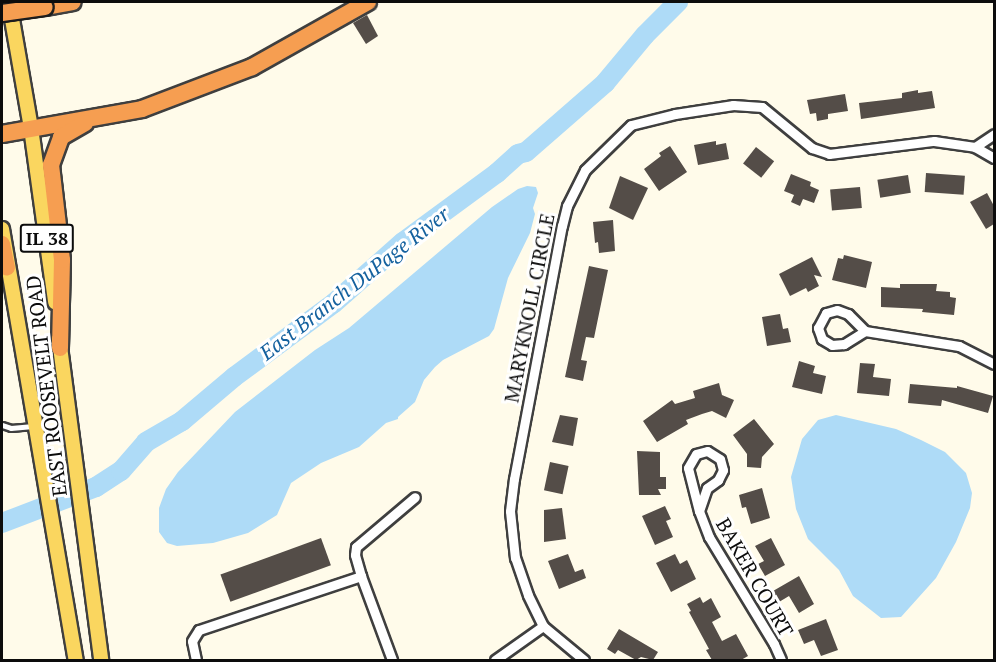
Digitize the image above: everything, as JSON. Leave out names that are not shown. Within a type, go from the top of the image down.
[{"type":"highway","points":[[2,13],[73,2]]},
{"type":"highway","points":[[2,134],[142,109],[252,68],[368,2]]},
{"type":"highway","points":[[60,348],[62,260],[51,165],[61,137],[93,118]]},
{"type":"highway","points":[[2,244],[8,267]]},
{"type":"main road","name":"EAST ROOSEVELT ROAD","points":[[9,2],[31,128],[76,485],[101,660]]},
{"type":"main road","name":"EAST ROOSEVELT ROAD","points":[[2,229],[76,660]]},
{"type":"street","name":"MARYKNOLL CIRCLE","points":[[543,626],[522,582],[515,558],[511,501],[562,226],[567,206],[585,170],[631,126],[675,114],[733,105],[762,107],[812,148],[830,153],[934,141],[975,147],[994,158]]},
{"type":"street","points":[[975,147],[994,134]]},
{"type":"street","points":[[865,331],[844,344],[832,345],[819,334],[819,322],[826,313],[837,310],[848,314],[865,331],[959,346],[994,364]]},
{"type":"street","name":"BAKER COURT","points":[[699,511],[707,488],[718,480],[723,470],[717,455],[707,451],[696,454],[688,468],[699,511],[709,537],[774,644],[780,660]]},
{"type":"street","points":[[392,660],[361,576],[355,555],[356,547],[415,497]]},
{"type":"street","points":[[196,660],[192,641],[199,630],[361,576]]},
{"type":"street","points":[[495,660],[543,626],[584,660]]},
{"type":"lane","points":[[2,425],[11,428],[35,426]]},
{"type":"water","points":[[527,186],[536,187],[538,193],[533,208],[535,214],[530,233],[508,278],[494,329],[489,336],[443,360],[435,367],[424,380],[415,402],[398,419],[386,423],[359,447],[321,463],[291,483],[277,515],[248,533],[213,543],[177,546],[167,543],[159,532],[159,508],[166,489],[178,472],[235,412],[315,350],[349,328],[492,207],[518,189]]},
{"type":"water","points":[[836,415],[896,429],[921,440],[945,452],[966,473],[972,493],[970,508],[956,542],[936,578],[901,617],[881,618],[853,596],[839,570],[808,539],[796,509],[791,477],[802,439],[818,420]]},
{"type":"building","points":[[367,15],[378,36],[366,44],[353,23]]},
{"type":"building","points":[[918,90],[918,93],[932,91],[935,108],[861,119],[859,103],[902,98],[902,93]]},
{"type":"building","points":[[845,94],[848,111],[828,114],[828,119],[817,121],[816,113],[810,114],[807,100]]},
{"type":"building","points":[[716,141],[716,145],[726,143],[729,159],[698,165],[694,145]]},
{"type":"building","points":[[670,146],[687,172],[659,191],[644,169],[661,156],[659,153]]},
{"type":"building","points":[[756,147],[774,161],[761,178],[743,164]]},
{"type":"building","points":[[926,173],[965,176],[964,195],[925,192]]},
{"type":"building","points":[[791,174],[811,182],[810,186],[819,190],[814,203],[803,199],[800,206],[791,202],[794,195],[784,191]]},
{"type":"building","points":[[908,175],[911,193],[880,198],[877,180]]},
{"type":"building","points":[[620,176],[648,188],[633,220],[609,208]]},
{"type":"building","points":[[860,187],[862,208],[832,211],[830,190]]},
{"type":"building","points":[[987,193],[994,206],[994,224],[986,229],[970,202]]},
{"type":"building","points":[[613,220],[615,251],[599,253],[598,242],[595,243],[593,222]]},
{"type":"building","points":[[844,255],[872,262],[866,288],[832,280],[838,258],[843,259]]},
{"type":"building","points":[[812,257],[822,277],[814,275],[819,286],[808,292],[806,288],[790,296],[779,274]]},
{"type":"building","points":[[589,266],[608,270],[594,338],[586,337],[581,360],[587,361],[583,381],[565,377]]},
{"type":"building","points":[[900,284],[937,284],[936,291],[950,292],[950,297],[956,298],[954,315],[922,312],[923,309],[881,307],[881,287],[900,288]]},
{"type":"building","points":[[780,314],[783,329],[788,328],[791,342],[767,346],[762,317]]},
{"type":"building","points":[[799,361],[815,366],[813,373],[826,376],[822,394],[792,387]]},
{"type":"building","points":[[860,363],[875,364],[873,377],[891,379],[889,396],[857,393]]},
{"type":"building","points":[[719,383],[722,395],[734,400],[726,418],[712,411],[702,414],[686,420],[688,424],[657,442],[643,421],[672,400],[675,404],[695,398],[693,391]]},
{"type":"building","points":[[910,384],[957,388],[957,386],[993,396],[988,413],[942,400],[941,406],[908,403]]},
{"type":"building","points":[[560,415],[578,418],[573,446],[552,442]]},
{"type":"building","points":[[754,419],[774,444],[762,457],[761,468],[747,467],[747,454],[733,435]]},
{"type":"building","points":[[637,451],[660,452],[660,477],[666,477],[666,489],[658,489],[661,495],[639,495]]},
{"type":"building","points":[[550,462],[569,466],[563,494],[544,490]]},
{"type":"building","points":[[762,488],[770,518],[751,524],[746,507],[742,508],[739,495]]},
{"type":"building","points":[[665,506],[671,519],[666,521],[673,537],[655,545],[642,516]]},
{"type":"building","points":[[562,508],[566,539],[544,542],[544,510]]},
{"type":"building","points":[[321,538],[331,565],[230,602],[220,575]]},
{"type":"building","points":[[771,538],[785,565],[765,576],[758,564],[764,561],[755,546]]},
{"type":"building","points":[[568,554],[575,572],[583,569],[586,578],[559,589],[548,561]]},
{"type":"building","points":[[675,554],[680,564],[687,560],[696,579],[671,592],[656,563]]},
{"type":"building","points":[[799,576],[814,604],[799,613],[789,596],[779,602],[773,591]]},
{"type":"building","points":[[700,597],[703,603],[711,598],[721,617],[712,622],[722,641],[736,634],[748,656],[741,660],[712,660],[687,604]]},
{"type":"building","points":[[826,619],[838,650],[821,656],[814,640],[804,644],[798,630]]},
{"type":"building","points":[[619,629],[658,652],[653,660],[641,657],[636,660],[618,650],[615,654],[607,649]]},
{"type":"waterway","name":"East Branch DuPage River","points":[[2,523],[96,487],[121,471],[146,442],[182,421],[234,377],[334,303],[403,242],[497,173],[518,154],[526,152],[605,83],[645,35],[678,2]]}]
